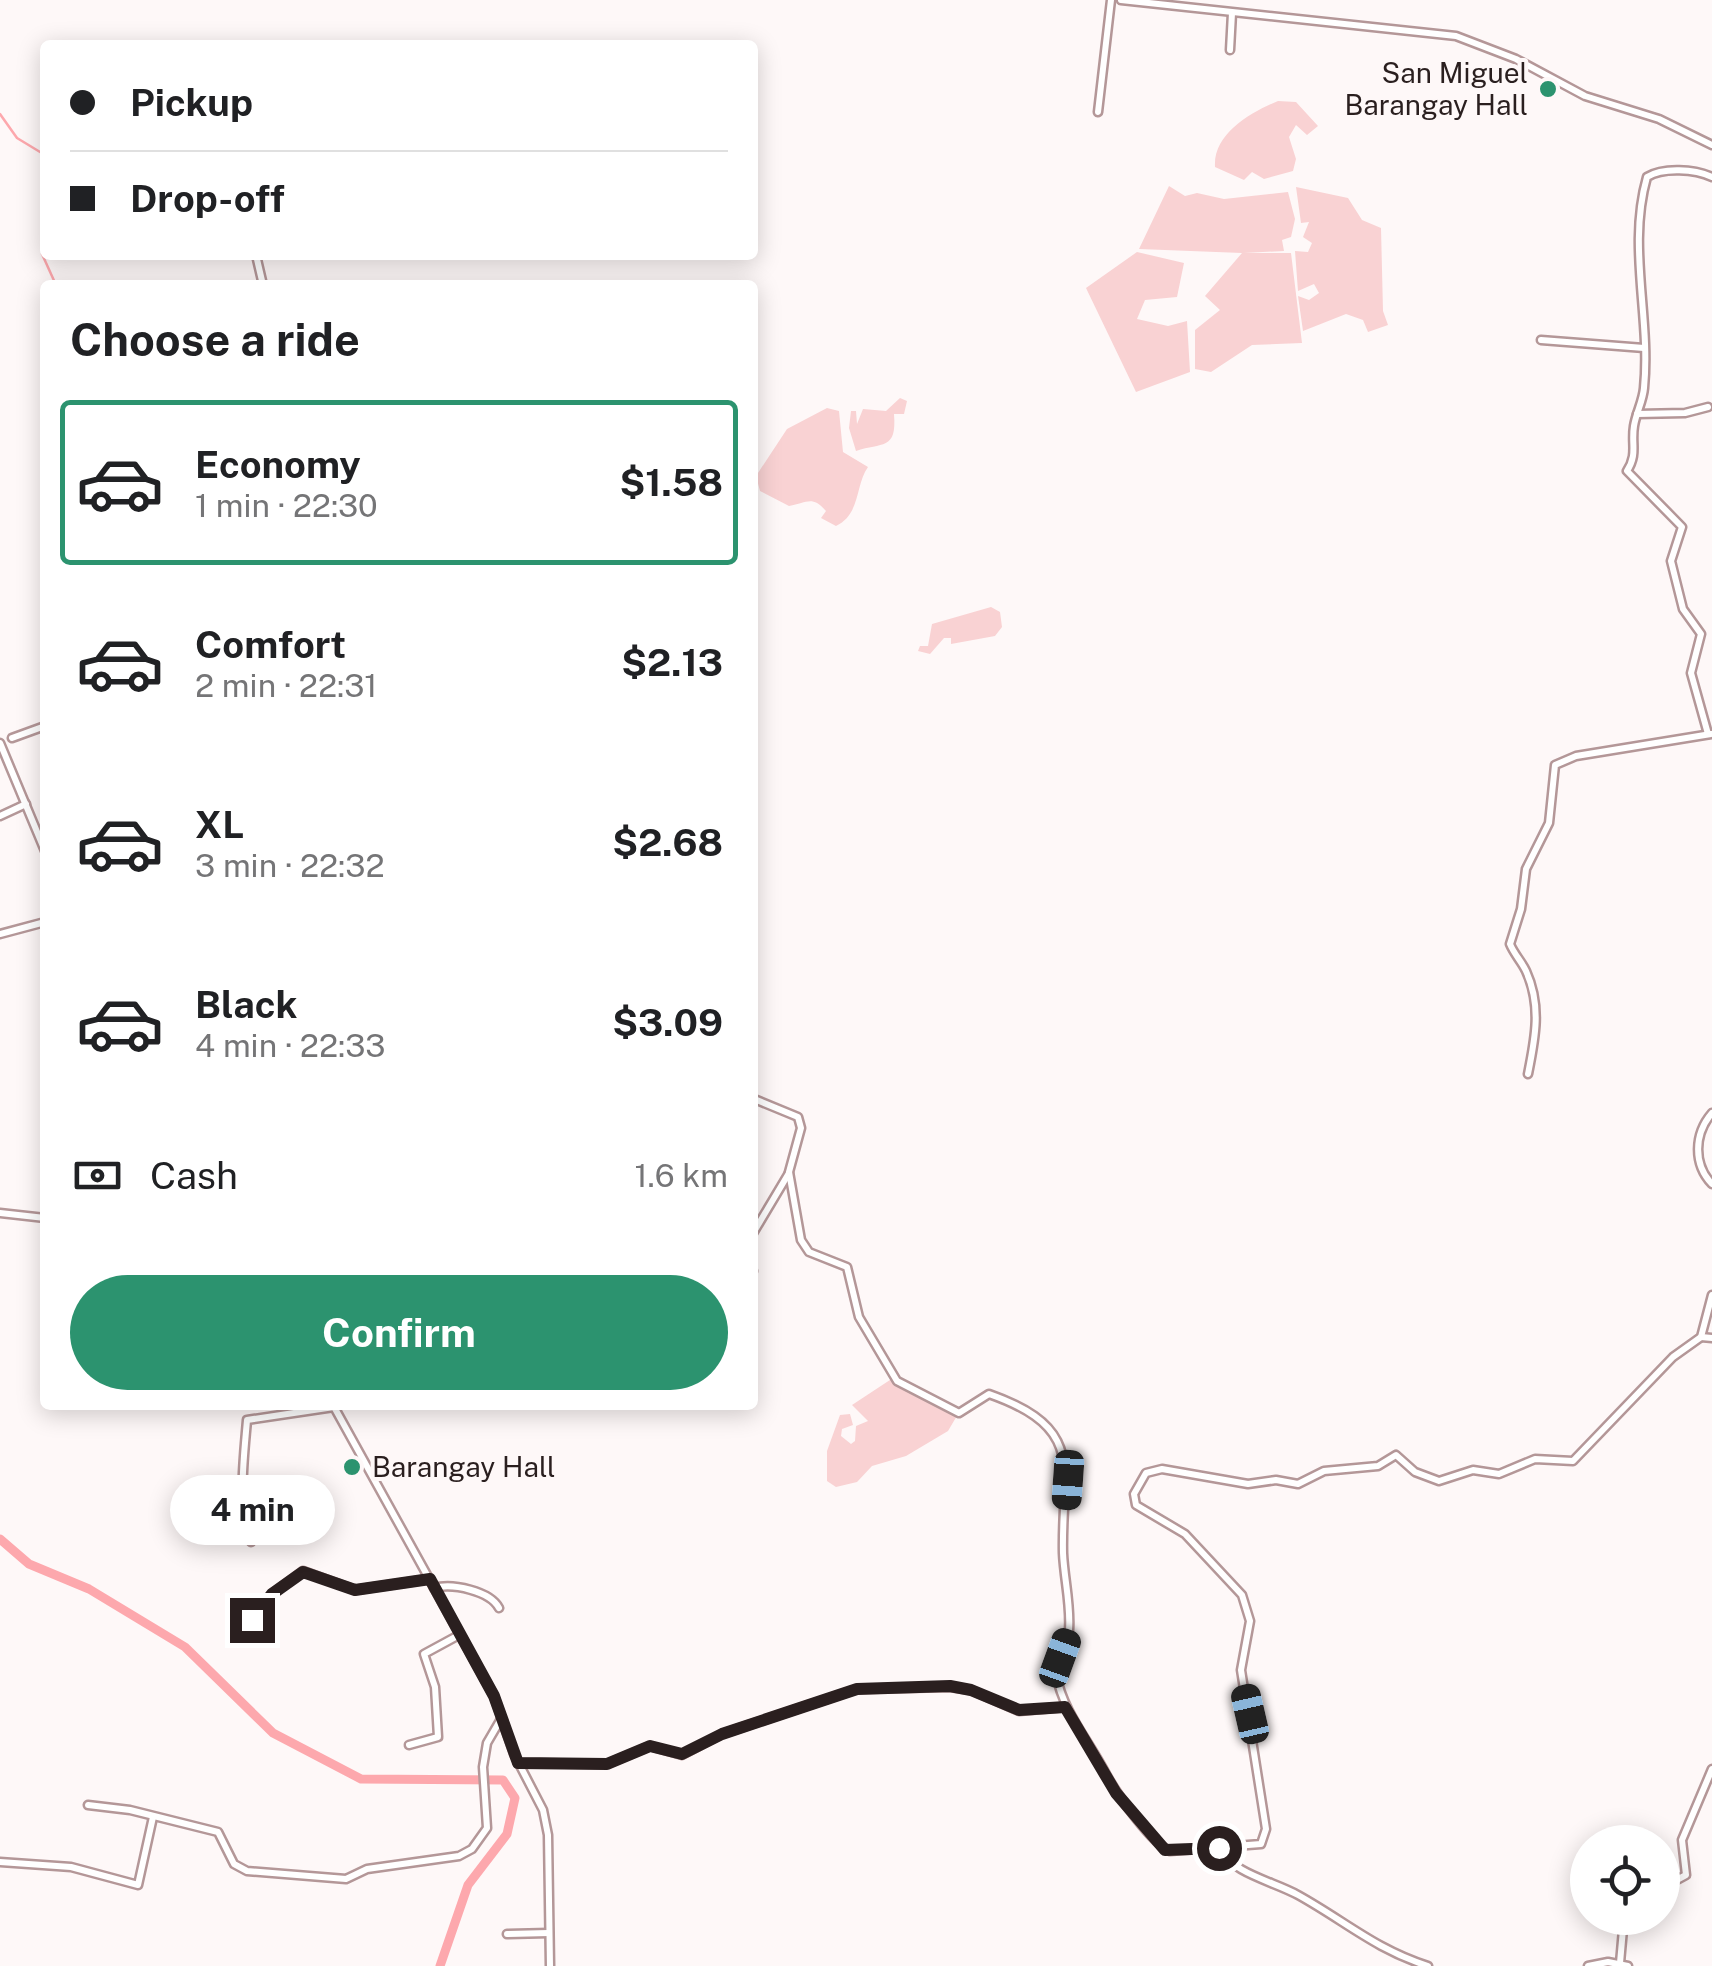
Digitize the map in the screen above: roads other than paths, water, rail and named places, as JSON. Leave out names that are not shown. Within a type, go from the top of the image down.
[{"type":"street","points":[[1098,112],[1112,0]]},
{"type":"street","points":[[1121,0],[1456,36],[1516,59],[1585,96],[1659,119],[1712,145]]},
{"type":"street","points":[[1199,10],[1200,0]]},
{"type":"street","points":[[1230,50],[1232,13]]},
{"type":"street","points":[[1528,1074],[1536,1046],[1536,1004],[1524,966],[1510,944],[1521,909],[1526,870],[1549,824],[1555,766],[1576,756],[1710,734],[1691,673],[1701,634],[1684,609],[1671,561],[1682,527],[1628,471],[1636,454],[1633,429],[1644,387],[1637,276],[1643,234],[1641,199],[1647,178],[1659,172],[1696,171],[1712,177]]},
{"type":"street","points":[[1540,340],[1644,348]]},
{"type":"street","points":[[1637,414],[1685,413],[1708,407]]},
{"type":"street","points":[[40,728],[5,740],[40,839]]},
{"type":"street","points":[[2,812],[26,804]]},
{"type":"street","points":[[0,934],[40,923]]},
{"type":"street","points":[[758,1100],[788,1111],[800,1121],[789,1172],[758,1225]]},
{"type":"street","points":[[1712,1113],[1698,1140],[1700,1167],[1712,1184]]},
{"type":"street","points":[[789,1172],[804,1247],[846,1267],[859,1317],[900,1385],[959,1413],[988,1394],[1034,1416],[1054,1433],[1067,1467],[1063,1550],[1068,1635],[1056,1670],[1065,1707],[1116,1793],[1165,1850],[1261,1844],[1266,1835],[1241,1670],[1248,1613],[1234,1582],[1209,1562],[1185,1534],[1136,1505],[1134,1494],[1146,1473],[1162,1468],[1248,1484],[1276,1480],[1298,1484],[1318,1473],[1378,1466],[1396,1455],[1415,1472],[1442,1481],[1473,1470],[1502,1473],[1535,1459],[1571,1462],[1680,1350],[1701,1337],[1712,1338]]},
{"type":"street","points":[[0,1213],[40,1217]]},
{"type":"street","points":[[1701,1337],[1712,1295]]},
{"type":"street","points":[[251,1542],[240,1498],[246,1476],[247,1420],[309,1410]]},
{"type":"street","points":[[336,1410],[432,1583],[502,1718],[518,1763],[537,1794],[548,1834],[550,1966]]},
{"type":"street","points":[[244,1629],[272,1594],[303,1572],[355,1590],[432,1583],[460,1585],[494,1598],[499,1608]]},
{"type":"street","points":[[409,1745],[438,1737],[435,1688],[424,1654],[459,1636]]},
{"type":"street","points":[[518,1763],[607,1764],[650,1746],[682,1754],[722,1734],[857,1689],[950,1686],[971,1690],[1019,1710],[1065,1707]]},
{"type":"street","points":[[88,1805],[218,1832],[234,1864],[248,1871],[346,1879],[367,1869],[468,1853],[488,1828],[482,1774],[486,1743],[502,1718]]},
{"type":"street","points":[[1680,1879],[1686,1876],[1682,1840],[1712,1769]]},
{"type":"street","points":[[0,1862],[72,1866],[138,1885],[153,1818]]},
{"type":"street","points":[[1219,1848],[1243,1870],[1303,1898],[1374,1946],[1428,1966]]},
{"type":"street","points":[[507,1934],[549,1933]]},
{"type":"street","points":[[1620,1963],[1622,1935]]},
{"type":"street","points":[[1588,1966],[1628,1966]]},
{"type":"waterway","points":[[0,114],[17,138],[40,152]]},
{"type":"waterway","points":[[45,260],[54,280]]},
{"type":"waterway","points":[[0,1539],[29,1564],[89,1589],[185,1647],[273,1733],[361,1779],[503,1780],[515,1798],[507,1834],[468,1885],[440,1966]]},
{"type":"place","name":"San Miguel Barangay Hall","points":[[1548,89]]},
{"type":"place","name":"Barangay Hall","points":[[352,1467]]}]
